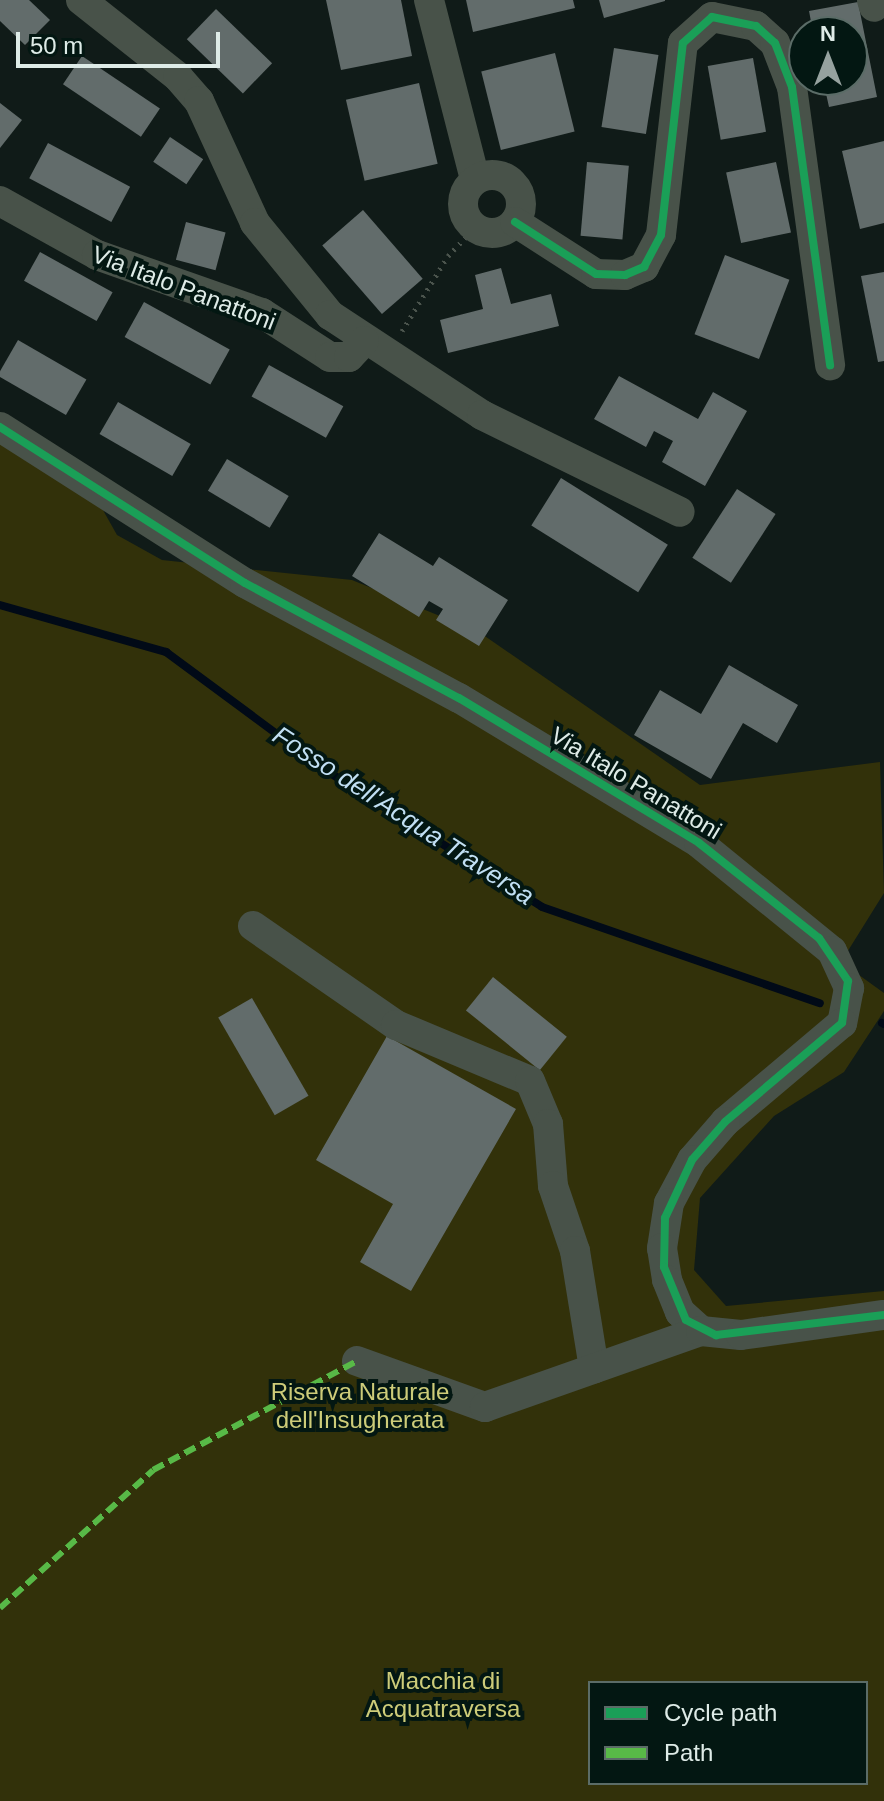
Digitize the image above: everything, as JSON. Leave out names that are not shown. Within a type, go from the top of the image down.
[{"type":"street","name":"Via Italo Panattoni","points":[[81,0],[189,88],[214,127],[226,165],[255,223],[330,315],[376,348]]},
{"type":"street","points":[[429,0],[475,179],[462,203],[474,228],[491,233],[515,222],[521,204],[516,187],[493,174],[475,179]]},
{"type":"street","points":[[515,222],[596,274],[625,275],[650,262],[662,223],[679,55],[690,32],[710,9],[756,26],[783,57],[792,87],[830,365]]},
{"type":"street","name":"Via Italo Panattoni","points":[[0,201],[97,255],[262,313],[330,357],[349,357],[376,348]]},
{"type":"street","points":[[376,348],[482,415],[680,512]]},
{"type":"street","name":"Via Italo Panattoni","points":[[0,427],[245,583],[459,698],[699,843],[819,938],[848,981],[846,1014],[832,1036],[725,1122],[675,1188],[662,1233],[664,1267],[680,1312],[701,1331]]},
{"type":"street","points":[[253,926],[396,1025],[530,1081],[548,1124],[553,1186],[575,1251],[594,1368]]},
{"type":"street","points":[[357,1361],[485,1407],[701,1331],[741,1335],[884,1315]]},
{"type":"path","points":[[376,348],[448,256],[474,228]]},
{"type":"green space","name":"Riserva Naturale dell'Insugherata","points":[[0,443],[99,503],[117,535],[162,560],[352,580],[479,632],[700,785],[880,762],[884,893],[841,962],[884,993],[884,1011],[844,1072],[774,1116],[700,1198],[694,1270],[726,1306],[884,1291],[884,1801],[0,1801]]},
{"type":"building","points":[[0,0],[29,0],[50,20],[25,45],[0,21]]},
{"type":"building","points":[[326,0],[401,0],[412,56],[341,70]]},
{"type":"building","points":[[466,0],[573,0],[575,8],[473,32]]},
{"type":"building","points":[[599,0],[665,0],[665,1],[604,18]]},
{"type":"building","points":[[858,2],[861,16],[810,16],[809,11]]},
{"type":"building","points":[[216,9],[272,63],[243,93],[187,39]]},
{"type":"building","points":[[614,48],[658,55],[646,134],[601,127]]},
{"type":"building","points":[[868,52],[877,97],[829,107],[827,96],[868,96]]},
{"type":"building","points":[[555,53],[575,132],[501,150],[481,71]]},
{"type":"building","points":[[82,56],[160,109],[141,137],[63,84]]},
{"type":"building","points":[[753,58],[766,132],[721,140],[708,66]]},
{"type":"building","points":[[419,83],[438,164],[365,181],[346,100]]},
{"type":"building","points":[[0,103],[22,120],[0,148]]},
{"type":"building","points":[[170,137],[203,159],[186,184],[153,162]]},
{"type":"building","points":[[884,141],[884,223],[860,229],[842,151]]},
{"type":"building","points":[[48,143],[130,187],[111,222],[29,178]]},
{"type":"building","points":[[587,162],[629,166],[622,239],[581,236]]},
{"type":"building","points":[[776,162],[791,232],[741,243],[726,173]]},
{"type":"building","points":[[363,210],[423,279],[382,314],[322,245]]},
{"type":"building","points":[[186,222],[226,233],[216,270],[176,260]]},
{"type":"building","points":[[40,252],[113,292],[97,321],[24,281]]},
{"type":"building","points":[[725,255],[789,280],[759,359],[695,334]]},
{"type":"building","points":[[501,268],[511,304],[551,294],[559,326],[448,353],[440,320],[483,309],[475,275]]},
{"type":"building","points":[[884,272],[884,361],[878,362],[861,276]]},
{"type":"building","points":[[144,302],[230,350],[210,384],[125,337]]},
{"type":"building","points":[[18,340],[86,380],[66,415],[0,377],[0,371]]},
{"type":"building","points":[[269,365],[343,406],[326,438],[252,396]]},
{"type":"building","points":[[619,376],[698,419],[713,392],[747,411],[705,486],[662,462],[673,441],[654,431],[646,447],[594,419]]},
{"type":"building","points":[[118,402],[191,444],[172,476],[100,434]]},
{"type":"building","points":[[227,459],[289,496],[270,528],[208,491]]},
{"type":"building","points":[[561,478],[668,545],[638,592],[531,525]]},
{"type":"building","points":[[737,489],[776,514],[731,583],[692,558]]},
{"type":"building","points":[[379,533],[433,566],[439,557],[508,600],[479,646],[436,620],[443,609],[429,601],[419,617],[352,576]]},
{"type":"building","points":[[729,665],[798,705],[777,743],[743,723],[711,779],[634,735],[660,690],[701,714]]},
{"type":"building","points":[[493,977],[567,1037],[540,1070],[466,1010]]},
{"type":"building","points":[[252,998],[308,1096],[275,1115],[218,1018]]},
{"type":"building","points":[[387,1036],[516,1109],[411,1291],[360,1262],[393,1204],[316,1160]]},
{"type":"waterway","name":"Fosso dell'Acqua Traversa","points":[[0,605],[166,652],[327,771],[542,907],[820,1003]]},
{"type":"marked path","points":[[0,1608],[153,1470],[357,1361]]},
{"type":"cycle path","points":[[515,222],[596,274],[625,275],[644,267],[661,235],[683,43],[712,17],[756,26],[775,43],[792,87],[830,365]]},
{"type":"cycle path","points":[[0,427],[245,583],[459,698],[699,843],[819,938],[848,981],[842,1023],[725,1122],[692,1160],[665,1218],[664,1267],[686,1320],[716,1335],[884,1315]]},
{"type":"park label","name":"Macchia di Acquatraversa","points":[[443,1695]]}]
